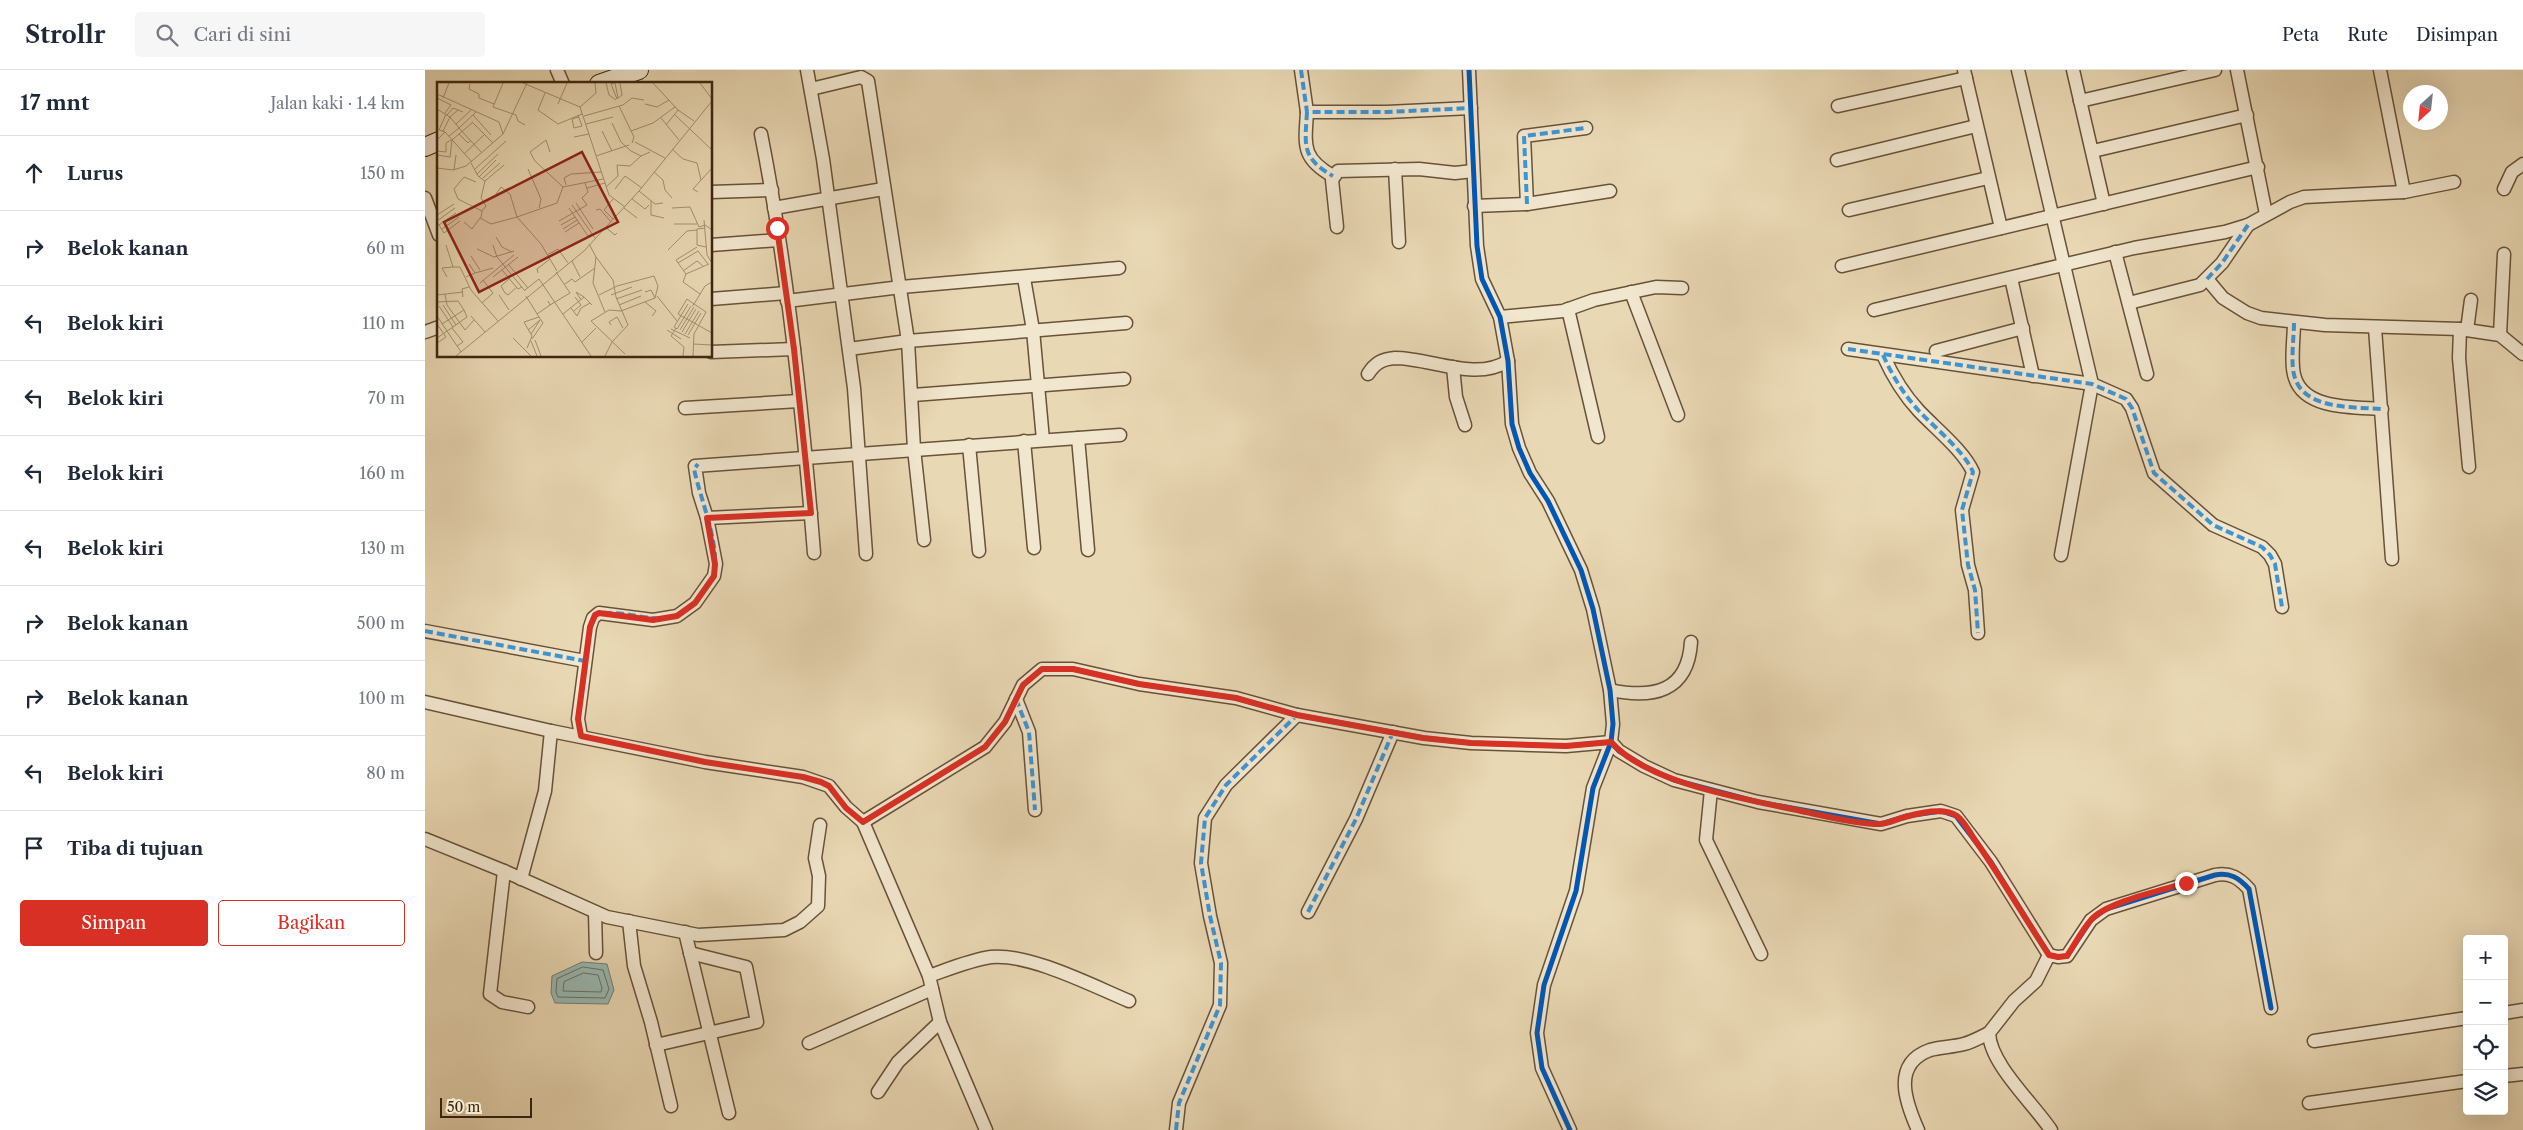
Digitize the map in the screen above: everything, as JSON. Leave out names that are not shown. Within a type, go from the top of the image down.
[{"type":"street","points":[[557,70],[562,82]]},
{"type":"street","points":[[604,78],[639,70]]},
{"type":"street","points":[[807,70],[829,200],[849,349],[866,554]]},
{"type":"street","points":[[1301,70],[1307,112],[1305,141],[1309,157],[1319,168],[1333,176]]},
{"type":"street","points":[[1469,70],[1474,206],[1482,279],[1500,317],[1508,361],[1512,424],[1519,448],[1530,473],[1563,529],[1581,570],[1593,609],[1610,690],[1613,724],[1611,742],[1593,788],[1576,891],[1543,985],[1537,1033],[1542,1068],[1570,1130]]},
{"type":"street","points":[[2018,70],[2092,384],[2061,555]]},
{"type":"street","points":[[2073,70],[2104,204]]},
{"type":"street","points":[[2081,100],[2215,70]]},
{"type":"street","points":[[2237,70],[2266,214]]},
{"type":"street","points":[[2380,70],[2404,192]]},
{"type":"street","points":[[1838,106],[1965,74],[2001,228]]},
{"type":"street","points":[[811,89],[861,77],[868,81],[883,189],[901,287],[908,341],[913,395],[914,449],[924,540]]},
{"type":"street","points":[[1307,112],[1387,112],[1471,108]]},
{"type":"street","points":[[2093,151],[2247,115]]},
{"type":"street","points":[[1837,160],[1976,126]]},
{"type":"street","points":[[1527,204],[1524,136],[1586,128]]},
{"type":"street","points":[[761,134],[772,190],[794,349],[814,554]]},
{"type":"street","points":[[425,147],[437,142]]},
{"type":"street","points":[[2503,189],[2512,172],[2523,164]]},
{"type":"street","points":[[1842,266],[2258,167]]},
{"type":"street","points":[[1337,227],[1333,176],[1337,171],[1395,169],[1455,173],[1473,171]]},
{"type":"street","points":[[1395,169],[1399,242]]},
{"type":"street","points":[[1849,210],[1988,178]]},
{"type":"street","points":[[1874,310],[2115,252],[2225,232],[2248,225],[2290,202],[2304,197],[2404,192],[2454,182]]},
{"type":"street","points":[[774,208],[829,200],[883,189]]},
{"type":"street","points":[[713,192],[772,190]]},
{"type":"street","points":[[1474,206],[1527,204],[1610,191]]},
{"type":"street","points":[[425,198],[437,230]]},
{"type":"street","points":[[2129,303],[2194,287],[2207,279],[2223,263],[2248,225]]},
{"type":"street","points":[[713,244],[778,240]]},
{"type":"street","points":[[2115,252],[2147,374]]},
{"type":"street","points":[[2499,334],[2504,254]]},
{"type":"street","points":[[713,299],[841,295],[901,287],[1024,278],[1119,268]]},
{"type":"street","points":[[1024,278],[1033,330],[1043,440]]},
{"type":"street","points":[[2011,278],[2033,376]]},
{"type":"street","points":[[2207,279],[2223,298],[2247,313],[2261,318],[2294,323],[2375,328],[2464,330],[2499,334],[2523,354]]},
{"type":"street","points":[[1500,317],[1567,309],[1656,287],[1682,288]]},
{"type":"street","points":[[1631,292],[1678,414]]},
{"type":"street","points":[[2469,467],[2459,358],[2471,300]]},
{"type":"street","points":[[1567,309],[1598,437]]},
{"type":"street","points":[[849,349],[908,341],[1126,323]]},
{"type":"street","points":[[2294,323],[2294,377],[2301,388],[2317,400],[2334,406],[2382,408]]},
{"type":"street","points":[[425,332],[437,328]]},
{"type":"street","points":[[1937,351],[2023,328]]},
{"type":"street","points":[[2375,328],[2392,559]]},
{"type":"street","points":[[713,352],[794,349]]},
{"type":"street","points":[[1848,349],[2092,384],[2126,399],[2132,408],[2154,473],[2213,525],[2262,547],[2270,555],[2275,564],[2282,607]]},
{"type":"street","points":[[1883,355],[1891,373],[1917,409],[1966,460],[1973,472],[1962,510],[1968,565],[1975,590],[1977,634]]},
{"type":"street","points":[[1368,374],[1373,366],[1383,359],[1407,358],[1480,370],[1498,368],[1508,361]]},
{"type":"street","points":[[1453,366],[1456,397],[1465,425]]},
{"type":"street","points":[[913,395],[1124,379]]},
{"type":"street","points":[[685,408],[799,401]]},
{"type":"street","points":[[581,736],[578,719],[590,627],[595,615],[599,613],[653,620],[677,616],[695,603],[714,576],[715,564],[695,466],[1120,435]]},
{"type":"street","points":[[1079,438],[1088,550]]},
{"type":"street","points":[[1024,442],[1034,548]]},
{"type":"street","points":[[969,445],[979,551]]},
{"type":"street","points":[[707,518],[811,513]]},
{"type":"street","points":[[425,631],[585,661]]},
{"type":"street","points":[[1610,690],[1635,695],[1662,691],[1681,675],[1686,667],[1690,659],[1691,642]]},
{"type":"street","points":[[863,822],[985,747],[1005,722],[1023,685],[1042,669],[1073,669],[1139,684],[1236,698],[1297,715],[1423,738],[1471,743],[1566,746],[1611,742]]},
{"type":"street","points":[[1016,699],[1029,732],[1035,810]]},
{"type":"street","points":[[425,702],[551,731],[705,762],[803,777],[829,786],[846,808],[863,822],[929,976],[940,1022],[985,1130]]},
{"type":"street","points":[[1176,1130],[1179,1103],[1220,1005],[1221,963],[1210,916],[1201,863],[1205,818],[1226,785],[1297,715]]},
{"type":"street","points":[[521,879],[545,791],[551,731]]},
{"type":"street","points":[[1308,912],[1356,819],[1393,732]]},
{"type":"street","points":[[1611,742],[1619,751],[1644,766],[1674,780],[1834,818],[1881,824],[1907,816],[1941,811],[1957,816],[1991,862],[2049,955],[2058,957],[2067,956],[2091,920],[2106,909],[2215,875],[2229,874],[2237,877],[2249,889],[2271,1008]]},
{"type":"street","points":[[1711,790],[1706,840],[1761,954]]},
{"type":"street","points":[[425,839],[504,871],[595,912],[698,935],[784,930],[800,922],[818,906],[819,876],[815,858],[820,824]]},
{"type":"street","points":[[504,871],[490,994],[502,1002],[528,1007]]},
{"type":"street","points":[[595,912],[596,953]]},
{"type":"street","points":[[629,921],[634,966],[671,1106]]},
{"type":"street","points":[[685,932],[729,1113]]},
{"type":"street","points":[[656,1045],[757,1022],[746,967],[690,954]]},
{"type":"street","points":[[1918,1130],[1908,1108],[1903,1086],[1909,1066],[1929,1050],[1965,1044],[1989,1033],[2015,1001],[2036,981],[2049,955]]},
{"type":"street","points":[[929,976],[992,957],[1013,958],[1035,963],[1129,1001]]},
{"type":"street","points":[[809,1043],[932,989]]},
{"type":"street","points":[[2508,1012],[2523,1010]]},
{"type":"street","points":[[2314,1040],[2463,1019]]},
{"type":"street","points":[[878,1092],[898,1062],[940,1022]]},
{"type":"street","points":[[1989,1033],[1991,1045],[2006,1074],[2037,1109],[2051,1130]]},
{"type":"street","points":[[2508,1076],[2523,1074]]},
{"type":"street","points":[[2309,1103],[2463,1083]]},
{"type":"water","points":[[582,962],[607,964],[614,990],[608,1004],[555,1003],[551,993],[552,976]]},
{"type":"marked path","points":[[1301,70],[1307,112],[1387,112],[1471,108]]},
{"type":"marked path","points":[[1307,112],[1307,150],[1315,163],[1333,176]]},
{"type":"marked path","points":[[1527,204],[1524,136],[1586,128]]},
{"type":"marked path","points":[[2207,279],[2222,263],[2248,225]]},
{"type":"marked path","points":[[2294,323],[2293,366],[2295,378],[2309,396],[2332,405],[2382,409]]},
{"type":"marked path","points":[[1848,349],[2092,384],[2126,399],[2132,408],[2154,473],[2213,525],[2262,547],[2270,555],[2275,564],[2282,607]]},
{"type":"marked path","points":[[1883,355],[1894,377],[1908,398],[1956,448],[1973,472],[1962,510],[1968,565],[1975,590],[1978,633]]},
{"type":"marked path","points":[[581,736],[578,719],[590,627],[596,615],[607,613],[650,618],[671,617],[681,613],[691,605],[709,584],[715,570],[715,555],[694,469],[698,464]]},
{"type":"marked path","points":[[425,631],[585,661]]},
{"type":"marked path","points":[[1016,699],[1029,732],[1035,810]]},
{"type":"marked path","points":[[1176,1130],[1179,1103],[1220,1005],[1221,963],[1210,916],[1201,863],[1205,818],[1226,785],[1297,715]]},
{"type":"marked path","points":[[1308,912],[1356,819],[1393,732]]},
{"type":"cycle path","points":[[1469,70],[1477,246],[1482,279],[1500,317],[1508,361],[1512,424],[1519,448],[1530,473],[1548,501],[1581,570],[1593,609],[1610,690],[1613,724],[1611,742],[1619,751],[1644,766],[1674,780],[1758,802],[1881,824],[1907,816],[1941,811],[1956,816],[1991,862],[2049,955],[2058,957],[2067,956],[2091,920],[2106,909],[2215,875],[2230,875],[2249,889],[2271,1008]]},
{"type":"cycle path","points":[[863,822],[985,747],[1005,722],[1023,685],[1042,669],[1073,669],[1139,684],[1236,698],[1297,715],[1424,738],[1471,743],[1566,746],[1611,742],[1593,788],[1576,891],[1544,985],[1537,1033],[1542,1068],[1570,1130]]},
{"type":"route","points":[[777,228],[794,349],[811,513],[707,518],[715,564],[714,576],[695,603],[677,616],[653,620],[614,613],[599,613],[595,615],[590,627],[578,719],[581,736],[705,762],[803,777],[821,782],[829,786],[846,808],[863,822],[985,747],[996,736],[1005,722],[1023,685],[1042,669],[1073,669],[1139,684],[1236,698],[1297,715],[1423,738],[1471,743],[1566,746],[1611,742],[1619,751],[1644,766],[1674,780],[1758,802],[1834,818],[1881,824],[1907,816],[1941,811],[1947,812],[1957,816],[1991,862],[2017,907],[2049,955],[2058,957],[2067,956],[2091,920],[2106,909],[2186,883]]}]
